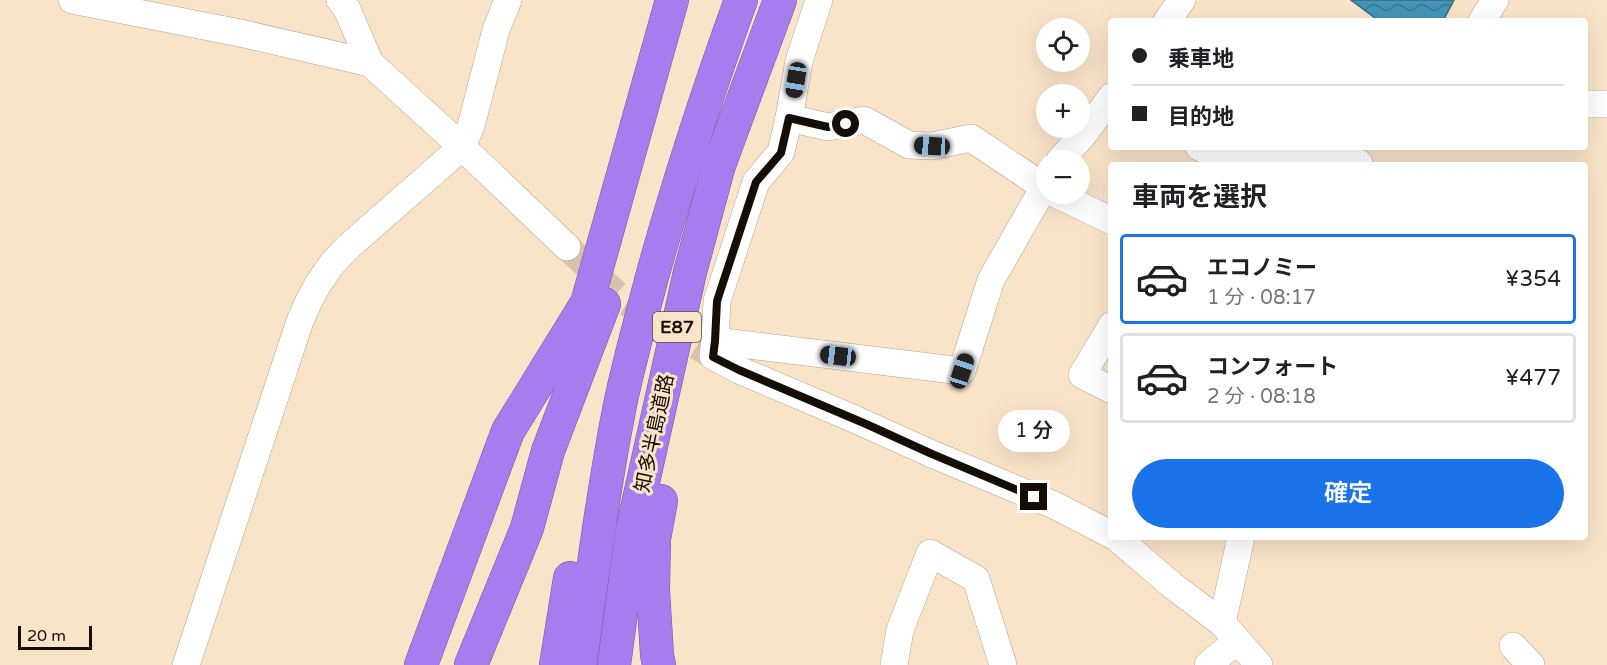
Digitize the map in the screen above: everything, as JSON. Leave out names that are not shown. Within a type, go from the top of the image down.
[{"type":"highway","points":[[421,665],[508,431],[587,303],[672,0]]},
{"type":"highway","points":[[471,665],[527,528],[548,451],[605,300],[693,0]]},
{"type":"highway","name":"知多半島道路","points":[[580,665],[607,478],[633,350],[689,151],[741,0]]},
{"type":"highway","name":"知多半島道路","points":[[614,665],[632,531],[690,272],[720,165],[780,0]]},
{"type":"highway","points":[[659,665],[652,590],[654,539],[697,323],[690,272]]},
{"type":"highway","points":[[556,665],[584,499],[597,437],[633,350]]},
{"type":"street","points":[[72,0],[240,33],[370,63]]},
{"type":"street","points":[[340,0],[347,9],[370,63],[567,247]]},
{"type":"street","points":[[186,665],[300,321],[309,301],[332,264],[347,248],[462,147],[471,126],[496,30],[508,0]]},
{"type":"street","points":[[819,0],[799,61],[781,153],[756,182],[717,301],[713,357],[1054,506],[1108,533]]},
{"type":"street","points":[[1169,18],[1182,0]]},
{"type":"street","points":[[1484,18],[1495,0]]},
{"type":"street","points":[[1069,150],[1108,103]]},
{"type":"street","points":[[1588,104],[1607,104]]},
{"type":"street","points":[[789,118],[828,127],[864,120],[909,145],[932,146],[971,138],[1036,180]]},
{"type":"street","points":[[1205,150],[1221,158],[1331,154],[1364,158]]},
{"type":"street","points":[[715,341],[962,371],[991,280],[1038,204]]},
{"type":"street","points":[[1079,204],[1108,219]]},
{"type":"street","points":[[1108,332],[1082,375],[1108,388]]},
{"type":"street","points":[[1119,540],[1230,632],[1259,665]]},
{"type":"street","points":[[1208,665],[1230,632],[1241,540]]},
{"type":"street","points":[[894,665],[900,630],[930,553],[976,579],[1003,665]]},
{"type":"water","points":[[1351,0],[1454,0],[1445,18],[1375,18]]},
{"type":"tunnel","points":[[567,247],[624,301],[713,356]]},
{"type":"route","points":[[846,124],[828,127],[789,118],[781,153],[756,182],[717,301],[713,357],[1034,497]]}]
